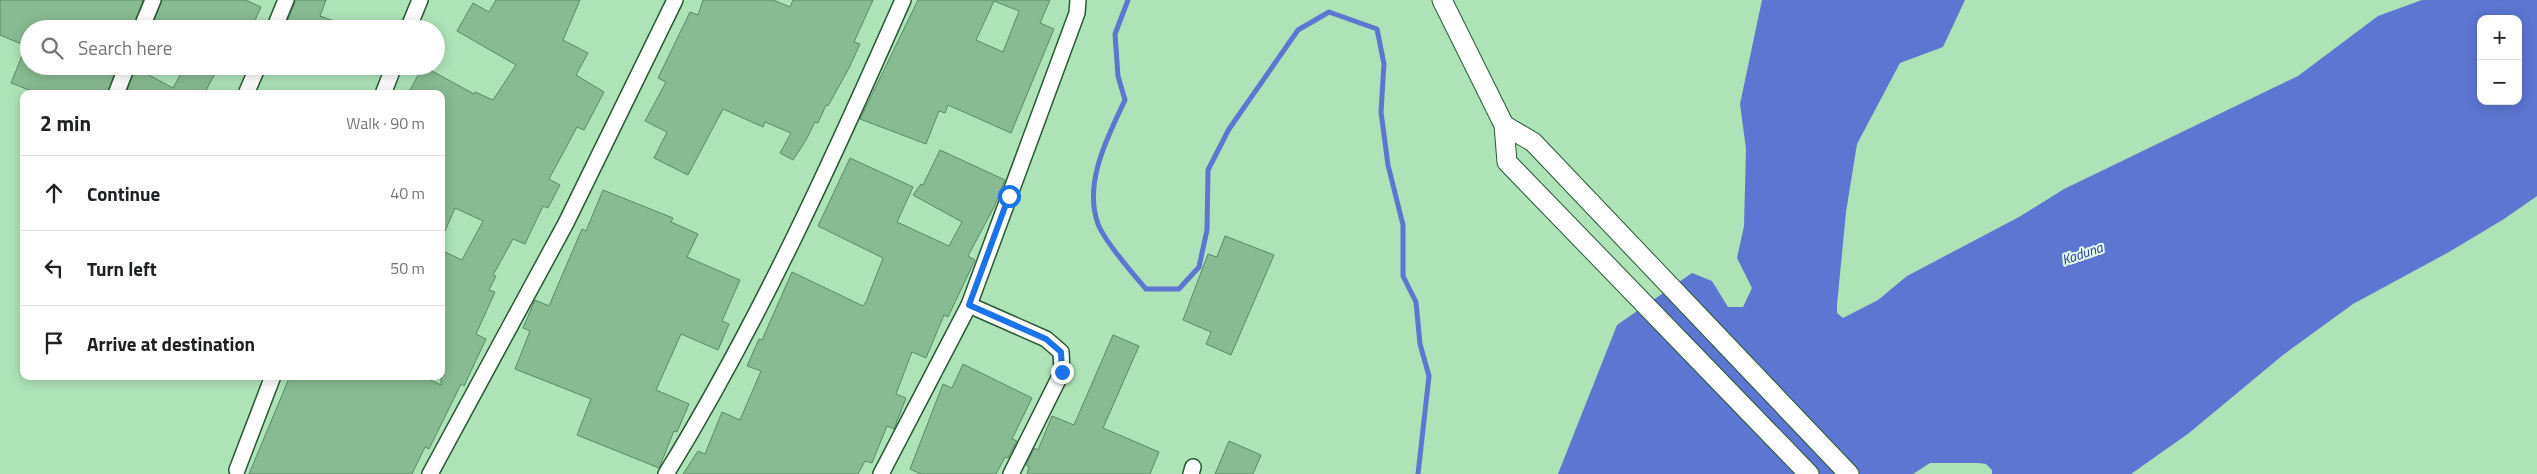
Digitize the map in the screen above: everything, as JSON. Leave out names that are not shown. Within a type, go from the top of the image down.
[{"type":"street","points":[[144,20],[152,0]]},
{"type":"street","points":[[278,20],[286,0]]},
{"type":"street","points":[[412,20],[420,0]]},
{"type":"street","points":[[430,474],[566,223],[676,0]]},
{"type":"street","points":[[666,474],[712,400],[791,242],[903,0]]},
{"type":"street","points":[[881,474],[969,305],[1077,14],[1078,0]]},
{"type":"street","points":[[1442,0],[1504,125],[1507,162],[1809,474]]},
{"type":"street","points":[[118,90],[123,75]]},
{"type":"street","points":[[248,90],[254,75]]},
{"type":"street","points":[[385,90],[390,75]]},
{"type":"street","points":[[1504,125],[1533,142],[1849,474]]},
{"type":"street","points":[[969,305],[1046,339],[1061,352],[1062,372],[1011,474]]},
{"type":"street","points":[[237,470],[271,380]]},
{"type":"water","name":"Kaduna","points":[[1762,0],[1965,0],[1943,47],[1900,63],[1857,144],[1846,212],[1837,305],[1837,313],[1843,318],[1878,300],[1907,276],[2019,217],[2064,189],[2298,76],[2378,16],[2422,0],[2537,0],[2537,196],[2504,219],[2449,252],[2353,304],[2283,355],[2189,433],[2131,474],[1992,474],[1992,470],[1986,464],[1930,463],[1913,474],[1558,474],[1617,325],[1692,273],[1712,281],[1728,307],[1743,307],[1752,288],[1737,258],[1744,226],[1746,149],[1740,104]]},
{"type":"building","points":[[0,0],[143,0],[135,20],[20,20],[20,43],[0,35]]},
{"type":"building","points":[[162,0],[246,0],[261,7],[255,20],[154,20]]},
{"type":"building","points":[[296,0],[326,0],[320,16],[331,20],[288,20]]},
{"type":"building","points":[[496,0],[580,0],[563,40],[588,53],[576,75],[604,92],[584,130],[577,127],[549,179],[560,185],[548,208],[543,206],[525,244],[513,239],[493,275],[496,276],[489,290],[495,292],[476,334],[486,339],[464,386],[461,384],[429,449],[425,447],[412,474],[249,474],[288,380],[430,380],[441,385],[441,380],[445,380],[445,252],[462,260],[483,221],[455,208],[445,231],[445,90],[410,90],[418,75],[439,75],[474,94],[475,92],[493,100],[516,65],[457,31],[473,3],[489,12]]},
{"type":"building","points":[[703,0],[773,0],[790,7],[793,0],[873,0],[854,42],[860,44],[849,68],[828,106],[826,105],[818,123],[815,122],[793,160],[780,153],[791,133],[765,122],[763,127],[723,109],[688,175],[654,158],[667,132],[645,121],[666,82],[658,78],[690,12],[698,15]]},
{"type":"building","points":[[918,0],[1050,0],[1040,23],[1054,29],[1011,133],[948,105],[945,113],[939,111],[926,144],[860,119]],"holes":[[[994,1],[1019,11],[1003,52],[976,40]]]},
{"type":"building","points":[[20,61],[20,75],[114,75],[108,90],[29,90],[11,83]]},
{"type":"building","points":[[133,75],[149,75],[173,88],[180,75],[214,75],[206,90],[127,90]]},
{"type":"building","points":[[940,150],[1005,180],[994,207],[968,256],[975,260],[948,317],[944,315],[926,358],[912,352],[896,394],[906,398],[894,429],[887,426],[872,463],[865,461],[858,474],[683,474],[698,451],[705,454],[722,412],[740,420],[761,371],[747,366],[759,339],[762,340],[792,272],[863,306],[866,302],[883,258],[818,226],[850,158],[913,187],[897,222],[949,246],[962,222],[913,195],[921,184],[923,185]]},
{"type":"building","points":[[603,190],[673,218],[671,222],[698,234],[687,257],[740,280],[722,321],[729,324],[718,350],[681,334],[656,390],[689,404],[677,432],[674,431],[659,468],[577,435],[591,399],[515,369],[530,331],[523,328],[535,300],[549,306],[582,229],[586,231]]},
{"type":"building","points":[[1225,236],[1274,255],[1231,355],[1206,344],[1211,332],[1183,320],[1208,254],[1217,257]]},
{"type":"building","points":[[1113,335],[1139,346],[1103,428],[1159,452],[1150,474],[1027,474],[1029,467],[1026,465],[1034,448],[1038,450],[1052,416],[1074,425]]},
{"type":"building","points":[[963,364],[1032,398],[1012,439],[1017,441],[1008,458],[1005,457],[996,474],[921,474],[910,469],[943,384],[952,388]]},
{"type":"building","points":[[1229,441],[1261,455],[1253,474],[1215,474]]},
{"type":"waterway","points":[[1128,0],[1115,34],[1118,76],[1125,100],[1105,144],[1095,176],[1094,208],[1098,224],[1107,240],[1146,289],[1179,289],[1199,267],[1207,230],[1208,170],[1229,129],[1298,30],[1329,12],[1377,29],[1384,64],[1381,112],[1388,165],[1403,225],[1403,276],[1416,302],[1420,344],[1429,376],[1418,474]]},
{"type":"route","points":[[1009,196],[969,305],[1046,339],[1061,352],[1062,372]]}]
